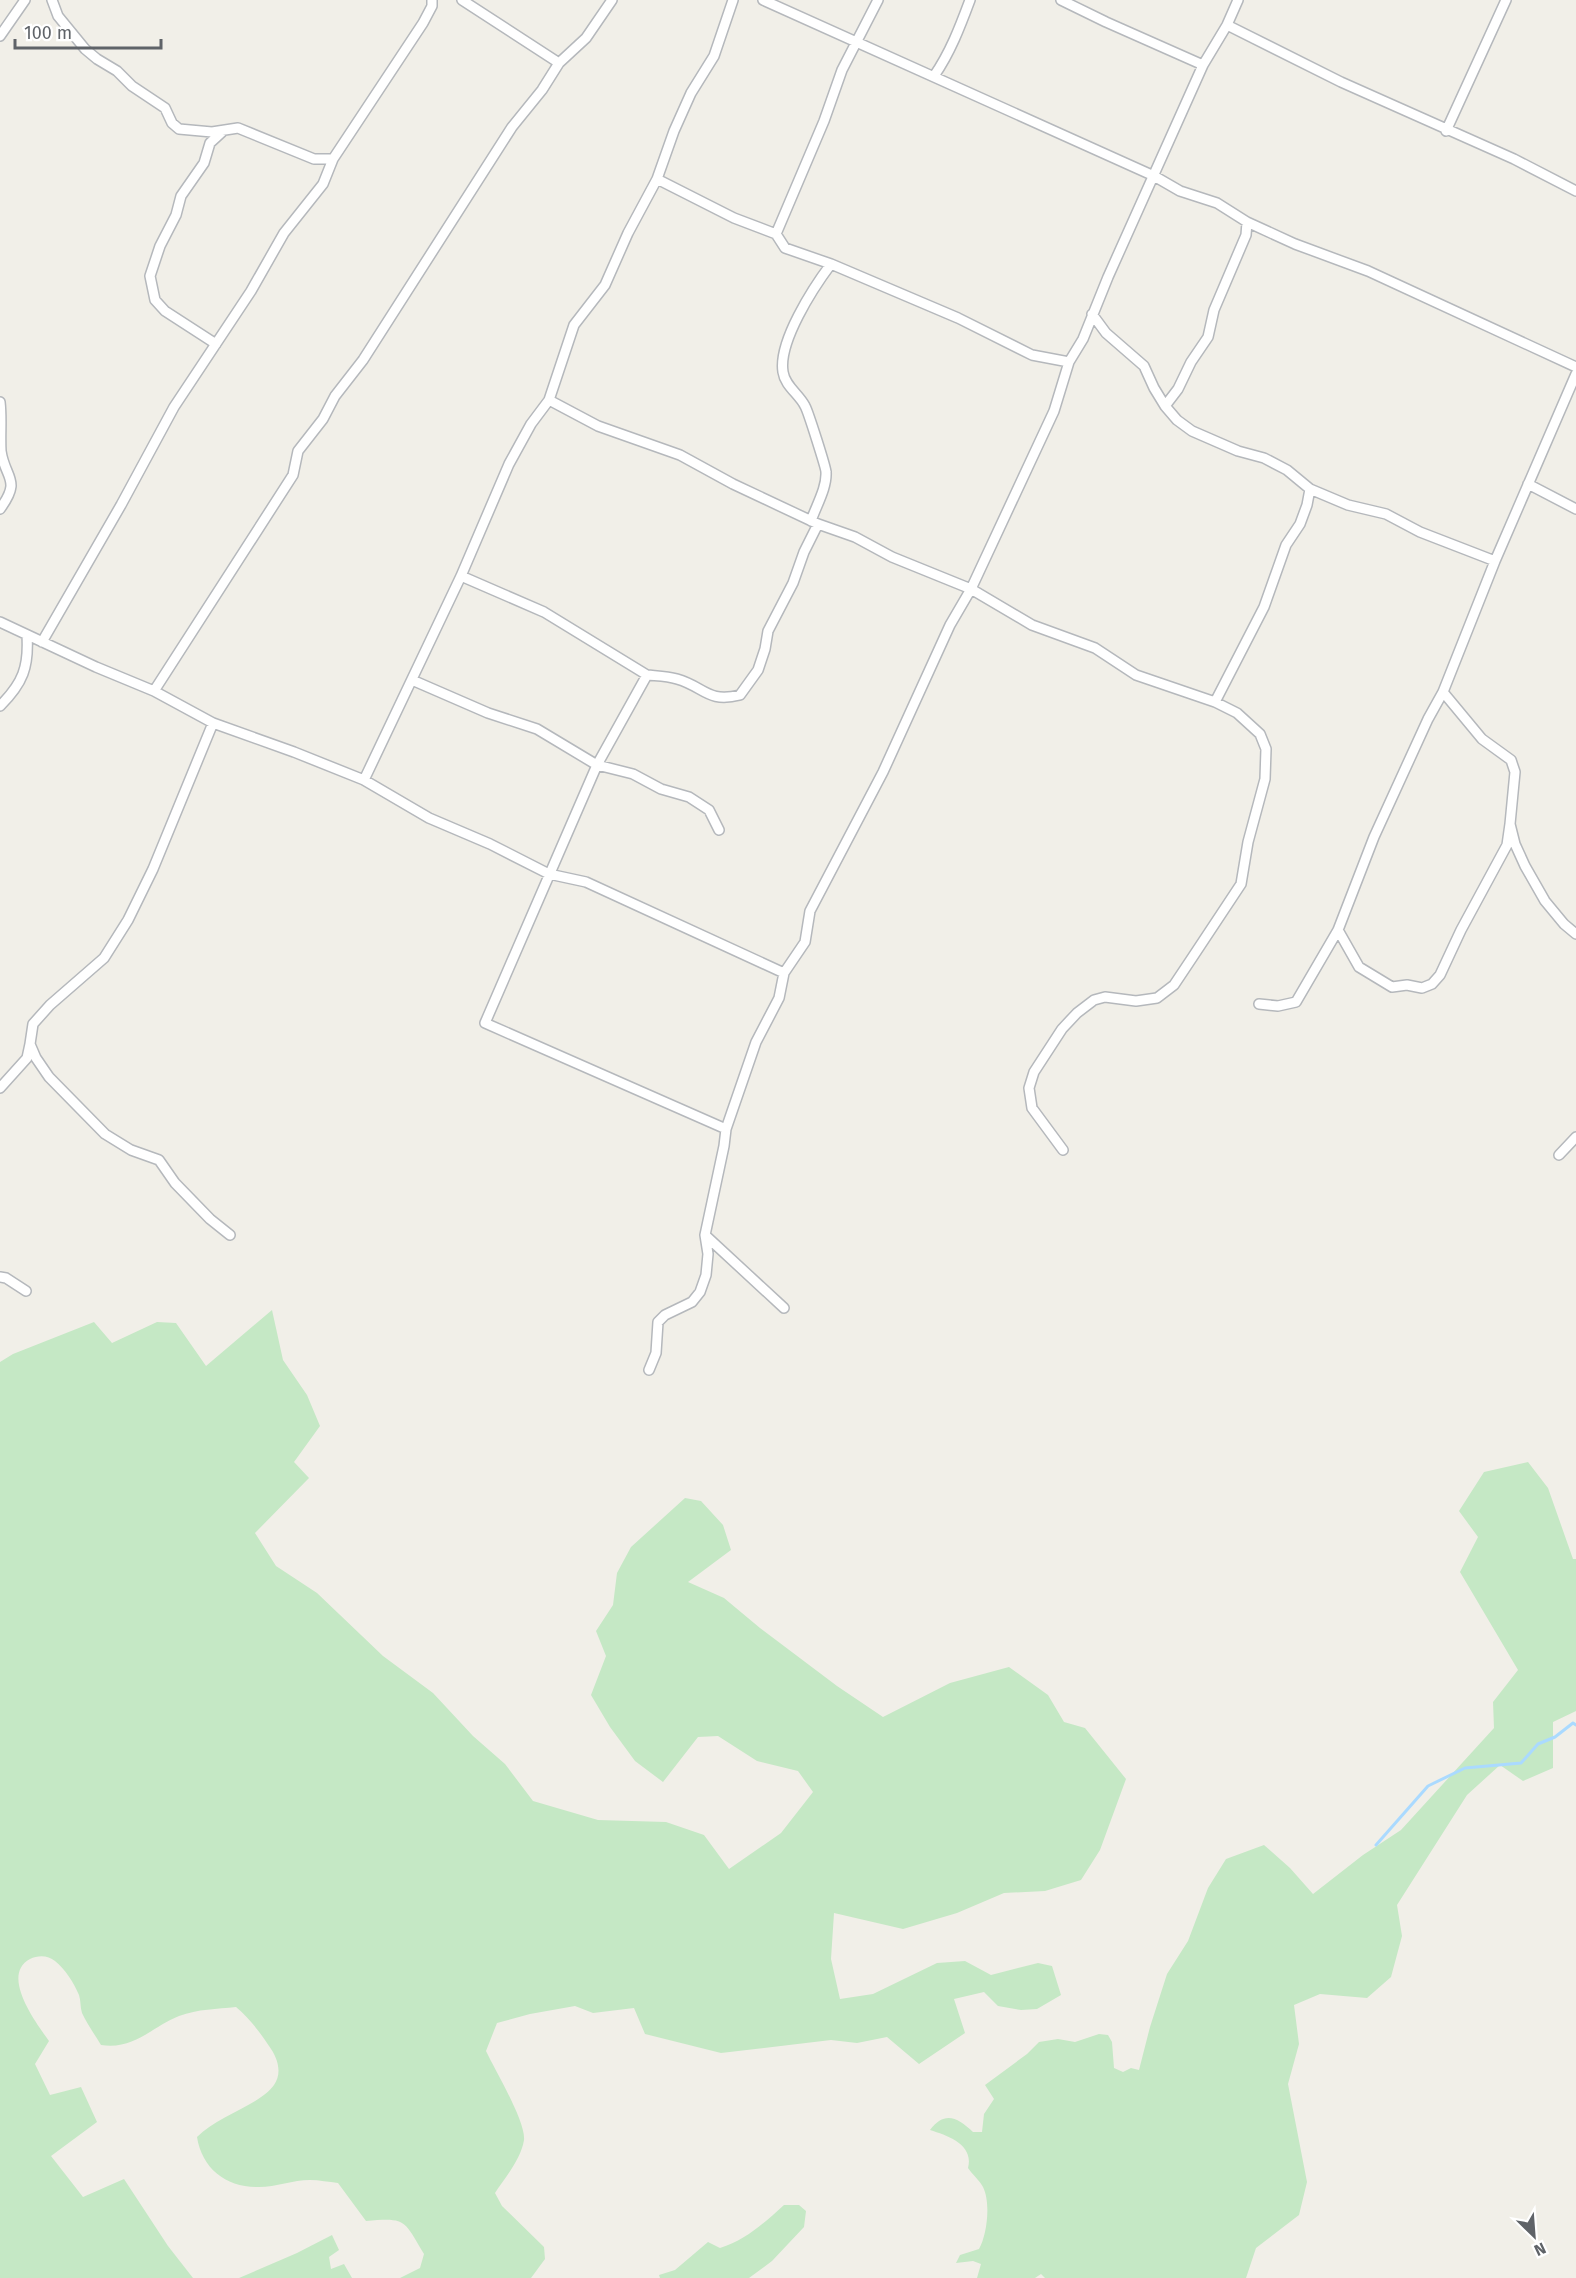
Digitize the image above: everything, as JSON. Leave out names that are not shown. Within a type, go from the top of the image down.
[{"type":"street","points":[[0,36],[25,0]]},
{"type":"street","points":[[52,0],[58,16],[85,49],[117,71],[132,86],[165,108],[172,123],[179,129],[212,132],[238,128],[314,159],[333,159]]},
{"type":"street","points":[[42,642],[122,505],[174,407],[251,291],[284,233],[323,184],[333,159],[423,23],[432,6],[432,0]]},
{"type":"street","points":[[462,0],[559,63]]},
{"type":"street","points":[[154,691],[293,475],[298,451],[322,419],[335,396],[363,360],[512,127],[542,90],[559,63],[586,38],[612,0]]},
{"type":"street","points":[[364,780],[461,576],[509,464],[531,424],[549,400],[574,325],[605,285],[628,232],[657,179],[674,131],[691,93],[714,56],[733,0]]},
{"type":"street","points":[[763,0],[1154,176],[1180,191],[1217,203],[1247,222],[1295,244],[1368,271],[1576,367]]},
{"type":"street","points":[[776,234],[824,121],[842,70],[878,0]]},
{"type":"street","points":[[934,76],[944,62],[956,37],[970,0]]},
{"type":"street","points":[[1061,0],[1203,65]]},
{"type":"street","points":[[649,1370],[656,1353],[658,1322],[665,1315],[692,1302],[700,1292],[706,1275],[708,1254],[705,1235],[723,1154],[726,1129],[756,1042],[779,998],[784,973],[805,942],[810,911],[883,772],[950,625],[971,589],[1054,411],[1069,362],[1083,339],[1203,65],[1227,25],[1238,0]]},
{"type":"street","points":[[1446,130],[1506,0]]},
{"type":"street","points":[[1227,25],[1341,82],[1514,159],[1576,191]]},
{"type":"street","points":[[216,344],[165,311],[155,300],[150,276],[160,246],[176,215],[181,196],[204,163],[210,143],[225,130]]},
{"type":"street","points":[[657,179],[734,218],[776,234],[785,248],[831,264],[958,318],[1032,355],[1069,362]]},
{"type":"street","points":[[1165,406],[1208,337],[1214,310],[1246,235],[1247,222]]},
{"type":"street","points":[[461,576],[544,612],[647,675],[675,678],[711,696],[724,699],[740,695],[758,670],[768,631],[780,612],[815,522],[826,472],[806,407],[785,381],[782,369],[783,354],[796,320],[819,279],[831,264]]},
{"type":"street","points":[[1092,314],[1106,333],[1144,366],[1165,406],[1176,420],[1192,431],[1238,451],[1264,458],[1287,470],[1310,489],[1348,505],[1386,514],[1420,532],[1495,561]]},
{"type":"street","points":[[1260,1004],[1278,1006],[1296,1002],[1338,930],[1374,837],[1428,719],[1443,692],[1495,561],[1576,374]]},
{"type":"street","points":[[549,400],[598,426],[680,455],[733,484],[815,522],[855,537],[892,557],[971,589],[1032,625],[1095,648],[1136,675],[1215,702],[1237,713],[1260,734],[1266,749],[1265,779],[1248,842],[1241,884],[1169,989],[1157,998],[1148,1000],[1105,998],[1094,1000],[1077,1013],[1045,1053],[1035,1072],[1029,1088],[1032,1108],[1063,1150]]},
{"type":"street","points":[[0,402],[1,453],[12,487],[0,509]]},
{"type":"street","points":[[1528,484],[1576,509]]},
{"type":"street","points":[[1215,702],[1264,607],[1286,545],[1300,524],[1310,489]]},
{"type":"street","points":[[0,622],[154,691],[213,723],[364,780],[429,818],[490,844],[549,874],[586,882],[784,973]]},
{"type":"street","points":[[0,706],[12,693],[23,675],[28,656],[27,635]]},
{"type":"street","points":[[647,675],[597,765],[485,1023],[726,1129]]},
{"type":"street","points":[[412,680],[488,713],[537,729],[597,765],[633,774],[662,789],[689,797],[709,810],[719,830]]},
{"type":"street","points":[[1338,930],[1359,967],[1392,987],[1407,985],[1422,988],[1432,984],[1440,975],[1461,930],[1507,845],[1515,772],[1511,760],[1482,739],[1443,692]]},
{"type":"street","points":[[0,1088],[27,1058],[33,1024],[50,1005],[104,958],[128,920],[153,869],[213,723]]},
{"type":"street","points":[[1510,824],[1515,844],[1545,901],[1564,924],[1576,934]]},
{"type":"street","points":[[30,1044],[49,1077],[105,1134],[131,1150],[159,1160],[175,1183],[210,1219],[230,1235]]},
{"type":"street","points":[[1559,1155],[1576,1137]]},
{"type":"street","points":[[705,1235],[784,1308]]},
{"type":"street","points":[[0,1277],[26,1290]]},
{"type":"green space","points":[[272,1310],[283,1360],[307,1395],[320,1426],[294,1462],[309,1478],[255,1533],[276,1566],[317,1593],[383,1656],[433,1693],[473,1736],[505,1764],[533,1801],[598,1820],[666,1822],[704,1835],[729,1869],[781,1833],[813,1792],[798,1771],[757,1761],[718,1736],[698,1737],[663,1782],[635,1761],[610,1727],[591,1695],[606,1656],[596,1631],[613,1605],[617,1573],[631,1547],[685,1498],[701,1501],[723,1525],[731,1550],[688,1582],[724,1598],[837,1686],[883,1717],[950,1683],[1009,1667],[1048,1695],[1064,1722],[1085,1728],[1126,1779],[1100,1850],[1081,1880],[1045,1891],[1004,1893],[957,1913],[903,1929],[834,1913],[831,1959],[840,1999],[873,1994],[937,1963],[965,1961],[991,1975],[1038,1963],[1052,1966],[1061,1995],[1037,2009],[1021,2010],[998,2006],[984,1992],[954,1999],[965,2033],[919,2064],[887,2037],[857,2043],[831,2040],[721,2053],[645,2034],[634,2008],[593,2013],[575,2006],[497,2023],[486,2051],[515,2109],[524,2140],[516,2161],[495,2193],[502,2206],[544,2247],[545,2259],[531,2278],[400,2278],[420,2268],[424,2254],[412,2234],[403,2223],[397,2221],[366,2221],[338,2183],[310,2180],[265,2187],[247,2186],[227,2180],[210,2167],[204,2158],[197,2137],[216,2123],[259,2099],[277,2080],[278,2065],[272,2050],[254,2025],[236,2007],[186,2014],[133,2041],[113,2046],[101,2045],[82,2013],[79,1995],[66,1972],[52,1959],[43,1956],[36,1957],[22,1966],[18,1976],[23,1999],[49,2041],[35,2064],[50,2095],[81,2087],[97,2122],[51,2156],[83,2197],[124,2179],[168,2246],[193,2278],[0,2278],[0,1362],[13,1354],[94,1322],[112,1343],[157,1322],[176,1323],[206,1366]]},
{"type":"green space","points":[[1528,1462],[1548,1488],[1573,1559],[1576,1559],[1576,1711],[1553,1722],[1553,1768],[1523,1781],[1500,1765],[1467,1795],[1397,1905],[1402,1936],[1391,1977],[1367,1998],[1320,1994],[1294,2005],[1299,2044],[1288,2084],[1307,2182],[1299,2215],[1256,2248],[1246,2278],[1045,2278],[1041,2274],[1035,2278],[977,2278],[981,2264],[973,2261],[956,2263],[960,2255],[979,2249],[982,2243],[987,2219],[985,2194],[982,2185],[968,2168],[969,2160],[964,2147],[945,2135],[930,2130],[941,2120],[952,2118],[973,2132],[982,2132],[984,2114],[994,2099],[985,2085],[1027,2054],[1039,2042],[1058,2039],[1075,2042],[1099,2034],[1108,2035],[1112,2042],[1114,2068],[1123,2072],[1131,2068],[1139,2070],[1167,1974],[1188,1941],[1208,1888],[1226,1859],[1264,1845],[1290,1868],[1313,1894],[1363,1855],[1401,1830],[1494,1728],[1493,1702],[1518,1670],[1460,1572],[1478,1537],[1459,1511],[1484,1472]]},
{"type":"green space","points":[[784,2205],[799,2205],[806,2211],[804,2227],[772,2261],[749,2278],[660,2278],[659,2275],[675,2270],[708,2242],[720,2248],[746,2236]]},
{"type":"green space","points":[[332,2235],[339,2250],[329,2257],[331,2269],[344,2264],[352,2278],[239,2278],[297,2253]]},
{"type":"waterway","points":[[1376,1845],[1428,1786],[1465,1768],[1521,1763],[1538,1744],[1555,1737],[1573,1723],[1576,1725]]}]
